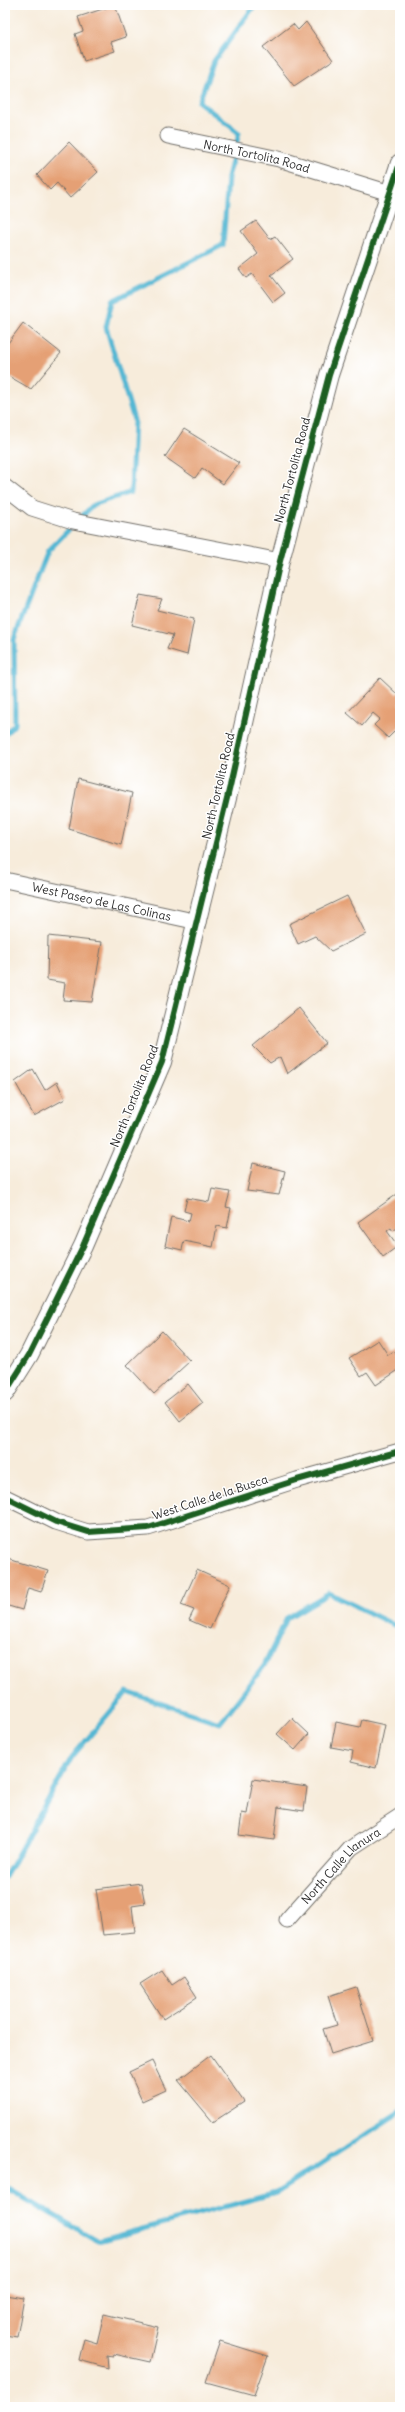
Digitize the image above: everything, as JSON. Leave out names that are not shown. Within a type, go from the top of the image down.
[{"type":"street","name":"North Tortolita Road","points":[[168,136],[279,159],[390,193]]},
{"type":"street","name":"North Tortolita Road","points":[[5,1393],[29,1355],[83,1246],[162,1062],[198,922],[280,561],[333,360],[400,163]]},
{"type":"street","points":[[5,487],[32,508],[73,521],[280,561]]},
{"type":"street","name":"West Paseo de Las Colinas","points":[[5,880],[198,922]]},
{"type":"street","name":"West Calle de la Busca","points":[[5,1497],[56,1522],[88,1532],[148,1528],[297,1480],[400,1451]]},
{"type":"street","name":"North Calle Llanura","points":[[287,1920],[352,1848],[400,1816]]},
{"type":"building","points":[[115,5],[126,37],[111,42],[115,51],[84,61],[75,34],[83,31],[78,17]]},
{"type":"building","points":[[306,22],[333,60],[294,86],[263,47],[293,24],[298,30]]},
{"type":"building","points":[[69,142],[98,172],[70,198],[57,183],[50,190],[37,175]]},
{"type":"building","points":[[256,221],[270,239],[275,236],[293,259],[271,275],[285,293],[273,302],[252,274],[246,278],[239,269],[258,254],[241,231]]},
{"type":"building","points":[[23,323],[61,353],[31,389],[5,374],[5,347]]},
{"type":"building","points":[[184,429],[239,463],[223,484],[202,468],[195,478],[165,457]]},
{"type":"building","points":[[140,595],[162,599],[157,610],[194,619],[187,655],[167,649],[173,635],[132,625]]},
{"type":"building","points":[[380,678],[397,694],[400,691],[400,726],[388,738],[374,725],[380,719],[373,713],[362,726],[347,713]]},
{"type":"building","points":[[78,779],[132,793],[121,845],[69,829]]},
{"type":"building","points":[[347,896],[366,934],[331,951],[315,936],[298,944],[289,924]]},
{"type":"building","points":[[48,936],[102,942],[92,1002],[63,1000],[65,983],[47,980]]},
{"type":"building","points":[[299,1008],[327,1043],[287,1074],[280,1057],[270,1063],[253,1046]]},
{"type":"building","points":[[33,1069],[45,1090],[57,1082],[65,1099],[34,1116],[15,1082]]},
{"type":"building","points":[[253,1163],[285,1171],[279,1195],[247,1191]]},
{"type":"building","points":[[212,1189],[230,1192],[226,1207],[231,1208],[227,1228],[217,1226],[213,1247],[184,1241],[182,1250],[165,1246],[171,1217],[189,1221],[191,1213],[184,1211],[187,1198],[209,1202]]},
{"type":"building","points":[[400,1192],[400,1208],[398,1210],[400,1226],[393,1231],[391,1228],[387,1231],[398,1246],[383,1257],[358,1222]]},
{"type":"building","points":[[162,1331],[190,1361],[154,1394],[127,1365]]},
{"type":"building","points":[[378,1340],[388,1355],[394,1351],[400,1360],[400,1369],[376,1385],[367,1372],[361,1376],[349,1358]]},
{"type":"building","points":[[188,1384],[203,1403],[180,1421],[165,1402]]},
{"type":"building","points":[[5,1558],[48,1571],[41,1592],[28,1588],[22,1610],[5,1605]]},
{"type":"building","points":[[197,1570],[230,1585],[210,1629],[189,1620],[194,1610],[181,1605]]},
{"type":"building","points":[[292,1718],[309,1734],[295,1750],[277,1734]]},
{"type":"building","points":[[362,1720],[385,1725],[376,1768],[351,1762],[353,1751],[331,1747],[336,1722],[360,1727]]},
{"type":"building","points":[[253,1779],[307,1787],[304,1811],[278,1807],[274,1840],[239,1835],[242,1813],[247,1814]]},
{"type":"building","points":[[141,1883],[145,1904],[132,1906],[135,1932],[103,1935],[96,1889]]},
{"type":"building","points":[[162,1970],[172,1985],[184,1977],[197,1997],[163,2019],[140,1984]]},
{"type":"building","points":[[356,1987],[373,2041],[331,2054],[323,2029],[337,2025],[328,1996]]},
{"type":"building","points":[[211,2055],[244,2102],[213,2122],[178,2080]]},
{"type":"building","points":[[152,2061],[166,2090],[142,2101],[129,2072]]},
{"type":"building","points":[[5,2295],[24,2298],[17,2337],[5,2335]]},
{"type":"building","points":[[104,2314],[158,2327],[150,2362],[114,2354],[113,2356],[107,2355],[108,2368],[79,2360],[84,2339],[97,2343]]},
{"type":"building","points":[[220,2341],[268,2356],[254,2395],[206,2382]]},
{"type":"waterway","points":[[5,734],[15,724],[14,639],[48,551],[93,505],[131,492],[134,420],[106,327],[112,301],[223,245],[228,177],[239,133],[199,102],[214,61],[255,5]]},
{"type":"waterway","points":[[5,1877],[72,1757],[127,1692],[220,1723],[264,1666],[287,1618],[329,1593],[400,1628]]},
{"type":"waterway","points":[[5,2180],[5,2187],[98,2241],[276,2193],[400,2112]]},
{"type":"cycle path","points":[[5,1393],[29,1355],[83,1246],[162,1062],[230,786],[280,561],[329,375],[400,163]]},
{"type":"cycle path","points":[[5,1497],[56,1522],[88,1532],[148,1528],[297,1480],[400,1451]]}]
